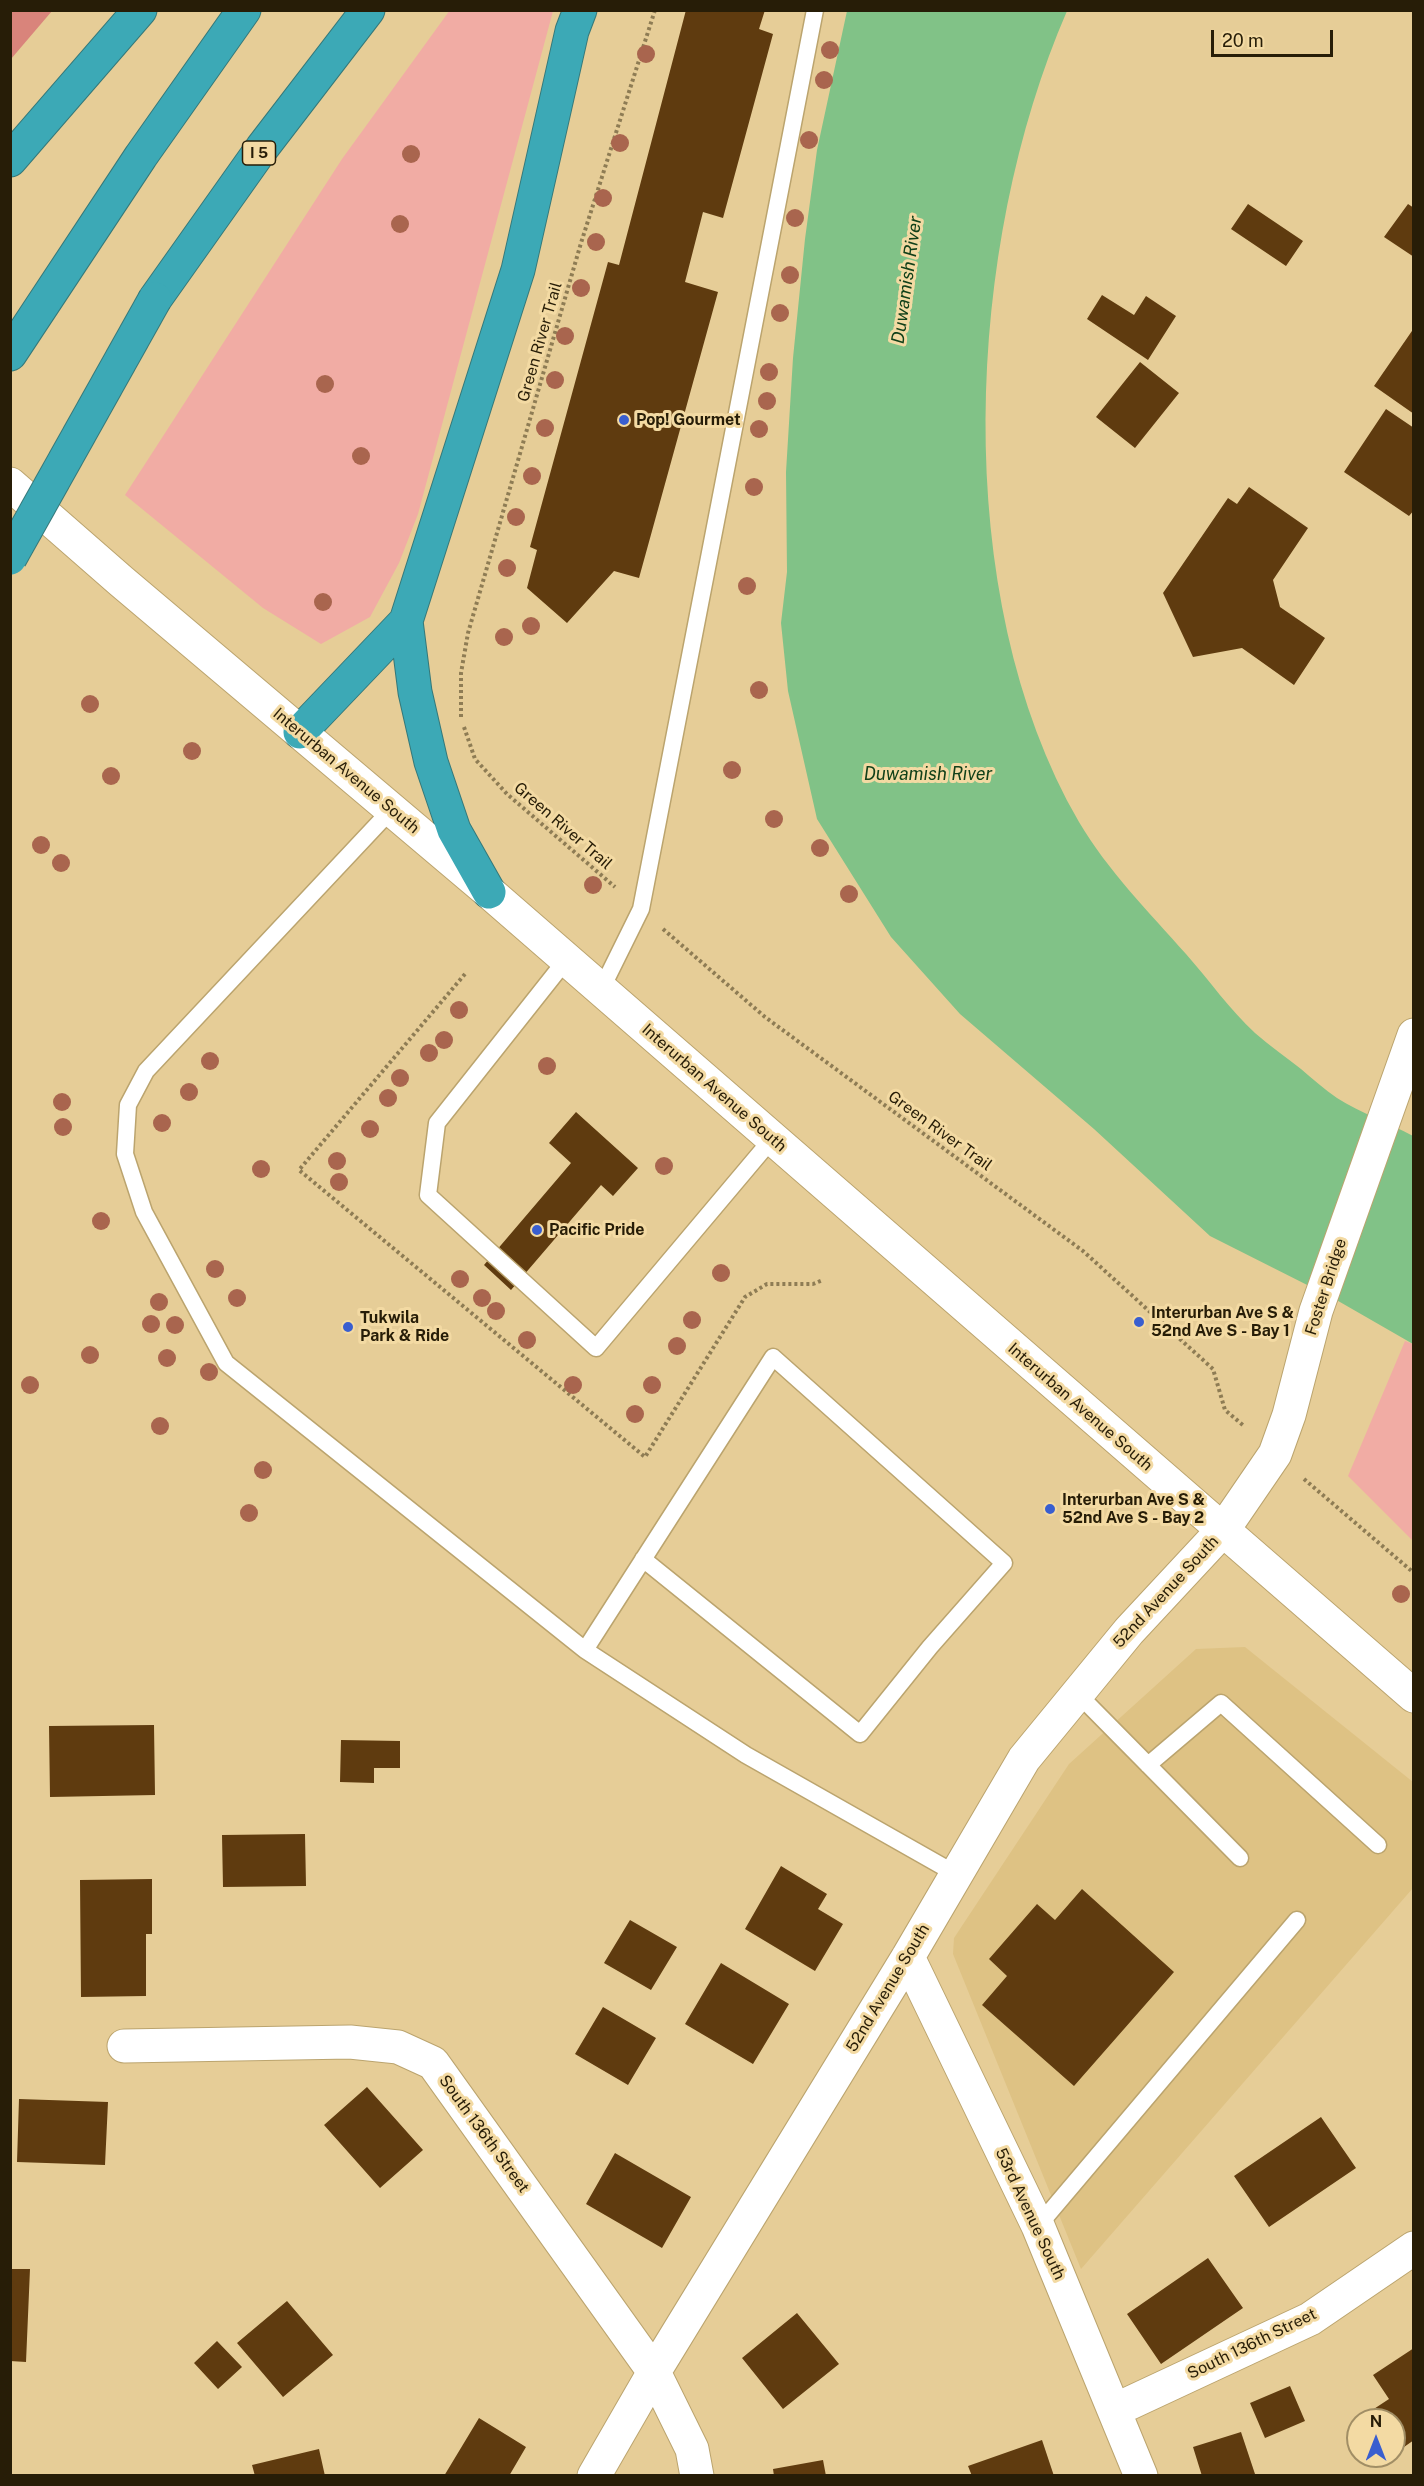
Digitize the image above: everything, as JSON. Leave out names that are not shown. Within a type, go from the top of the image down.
[{"type":"highway","points":[[10,160],[140,10]]},
{"type":"highway","points":[[10,354],[141,156],[244,10]]},
{"type":"highway","name":"I 5","points":[[10,558],[155,299],[262,148],[368,10]]},
{"type":"highway","points":[[489,892],[454,830],[431,762],[415,692],[406,621],[518,270],[572,31],[580,10]]},
{"type":"highway","points":[[300,732],[406,621]]},
{"type":"street","name":"Interurban Avenue South","points":[[10,484],[120,581],[489,892],[1413,1696]]},
{"type":"street","name":"Foster Bridge","points":[[1223,1530],[1275,1454],[1289,1415],[1316,1311],[1413,1035]]},
{"type":"street","name":"52nd Avenue South","points":[[594,2475],[654,2372],[908,1957],[1024,1759],[1128,1631],[1223,1530]]},
{"type":"street","name":"53rd Avenue South","points":[[908,1957],[1038,2226],[1141,2475]]},
{"type":"street","name":"South 136th Street","points":[[124,2046],[350,2042],[398,2047],[433,2063],[654,2372],[692,2449],[698,2475]]},
{"type":"street","name":"South 136th Street","points":[[1115,2410],[1310,2319],[1413,2248]]},
{"type":"lane","points":[[601,990],[641,909],[815,10]]},
{"type":"lane","points":[[392,809],[146,1071],[128,1105],[125,1154],[144,1212],[226,1363],[585,1650],[746,1755],[956,1874]]},
{"type":"lane","points":[[566,960],[438,1123],[428,1195],[596,1348],[772,1139]]},
{"type":"lane","points":[[585,1650],[643,1559],[773,1357],[1004,1563],[930,1647],[860,1734],[643,1559]]},
{"type":"lane","points":[[1077,1693],[1240,1858]]},
{"type":"lane","points":[[1148,1765],[1221,1703],[1378,1845]]},
{"type":"lane","points":[[1038,2226],[1297,1920]]},
{"type":"path","name":"Green River Trail","points":[[655,10],[578,254],[468,633],[461,672],[461,717],[475,759],[507,794],[765,1017],[1083,1251],[1213,1368],[1225,1410]]},
{"type":"path","points":[[1296,1473],[1413,1573]]},
{"type":"shaded area","points":[[450,10],[553,11],[418,514],[399,563],[370,617],[321,644],[263,608],[125,495],[342,159]]},
{"type":"shaded area","points":[[10,11],[52,11],[11,59]]},
{"type":"shaded area","points":[[1405,1341],[1413,1344],[1413,1541],[1348,1476]]},
{"type":"shaded area","points":[[1245,1647],[1413,1782],[1413,1888],[1081,2269],[953,1954],[954,1938],[1069,1764],[1196,1649]]},
{"type":"water","name":"Duwamish River","points":[[847,11],[1067,11],[1033,104],[1007,205],[991,311],[986,419],[991,527],[1008,632],[1037,732],[1079,822],[1116,874],[1228,1005],[1255,1033],[1337,1098],[1413,1136],[1413,1344],[1333,1298],[1210,1236],[1094,1129],[960,1014],[891,937],[817,819],[788,691],[781,623],[787,572],[786,472],[793,358],[805,239],[817,150]]},
{"type":"building","name":"Pop! Gourmet","points":[[686,10],[765,10],[759,29],[773,34],[723,218],[703,212],[685,282],[718,292],[639,578],[614,571],[567,623],[527,588],[537,550],[530,547],[608,262],[619,265]]},
{"type":"building","points":[[1248,204],[1303,241],[1286,266],[1231,229]]},
{"type":"building","points":[[1408,204],[1414,208],[1414,257],[1384,237]]},
{"type":"building","points":[[1102,295],[1134,315],[1146,296],[1176,316],[1148,360],[1087,319]]},
{"type":"building","points":[[1414,328],[1414,414],[1374,386]]},
{"type":"building","points":[[1140,362],[1179,393],[1135,448],[1096,417]]},
{"type":"building","points":[[1386,409],[1414,428],[1414,510],[1409,516],[1344,472]]},
{"type":"building","points":[[1249,487],[1308,528],[1273,580],[1280,607],[1325,638],[1294,685],[1242,648],[1193,657],[1163,593],[1228,498],[1237,504]]},
{"type":"building","name":"Pacific Pride","points":[[576,1112],[638,1168],[613,1196],[601,1185],[511,1290],[484,1265],[571,1163],[549,1143]]},
{"type":"building","points":[[154,1725],[155,1795],[50,1797],[49,1726]]},
{"type":"building","points":[[341,1740],[400,1741],[400,1768],[374,1768],[374,1783],[340,1782]]},
{"type":"building","points":[[305,1834],[306,1886],[223,1887],[222,1835]]},
{"type":"building","points":[[781,1866],[827,1894],[818,1909],[843,1924],[815,1971],[745,1929]]},
{"type":"building","points":[[152,1879],[152,1934],[146,1934],[146,1996],[81,1997],[80,1880]]},
{"type":"building","points":[[1082,1889],[1174,1972],[1074,2086],[982,2005],[1007,1976],[989,1959],[1037,1904],[1055,1920]]},
{"type":"building","points":[[630,1920],[677,1947],[651,1990],[604,1963]]},
{"type":"building","points":[[721,1963],[789,2004],[753,2064],[685,2024]]},
{"type":"building","points":[[603,2007],[656,2038],[628,2085],[575,2054]]},
{"type":"building","points":[[367,2087],[423,2150],[380,2188],[324,2125]]},
{"type":"building","points":[[19,2099],[108,2102],[105,2165],[17,2162]]},
{"type":"building","points":[[1321,2117],[1356,2168],[1269,2227],[1234,2176]]},
{"type":"building","points":[[615,2153],[691,2197],[662,2248],[586,2204]]},
{"type":"building","points":[[1208,2258],[1243,2308],[1161,2364],[1127,2314]]},
{"type":"building","points":[[10,2269],[30,2269],[26,2362],[10,2361]]},
{"type":"building","points":[[287,2301],[333,2355],[283,2397],[237,2343]]},
{"type":"building","points":[[797,2313],[839,2364],[783,2409],[742,2358]]},
{"type":"building","points":[[217,2341],[242,2367],[218,2389],[194,2363]]},
{"type":"building","points":[[1414,2348],[1414,2440],[1406,2446],[1406,2408],[1375,2408],[1389,2399],[1373,2375]]},
{"type":"building","points":[[1290,2386],[1305,2421],[1265,2438],[1250,2403]]},
{"type":"building","points":[[479,2418],[526,2447],[509,2476],[444,2476]]},
{"type":"building","points":[[1241,2432],[1255,2474],[1202,2476],[1193,2447]]},
{"type":"building","points":[[1042,2440],[1054,2476],[972,2476],[968,2466]]},
{"type":"building","points":[[319,2449],[325,2476],[255,2476],[252,2465]]},
{"type":"building","points":[[823,2460],[826,2476],[774,2476],[773,2469]]},
{"type":"place","name":"Pop! Gourmet","points":[[624,420]]},
{"type":"place","name":"Pacific Pride","points":[[537,1230]]},
{"type":"place","name":"Interurban Ave S & 52nd Ave S - Bay 1","points":[[1139,1322]]},
{"type":"place","name":"Tukwila Park & Ride","points":[[348,1327]]},
{"type":"place","name":"Interurban Ave S & 52nd Ave S - Bay 2","points":[[1050,1509]]}]
